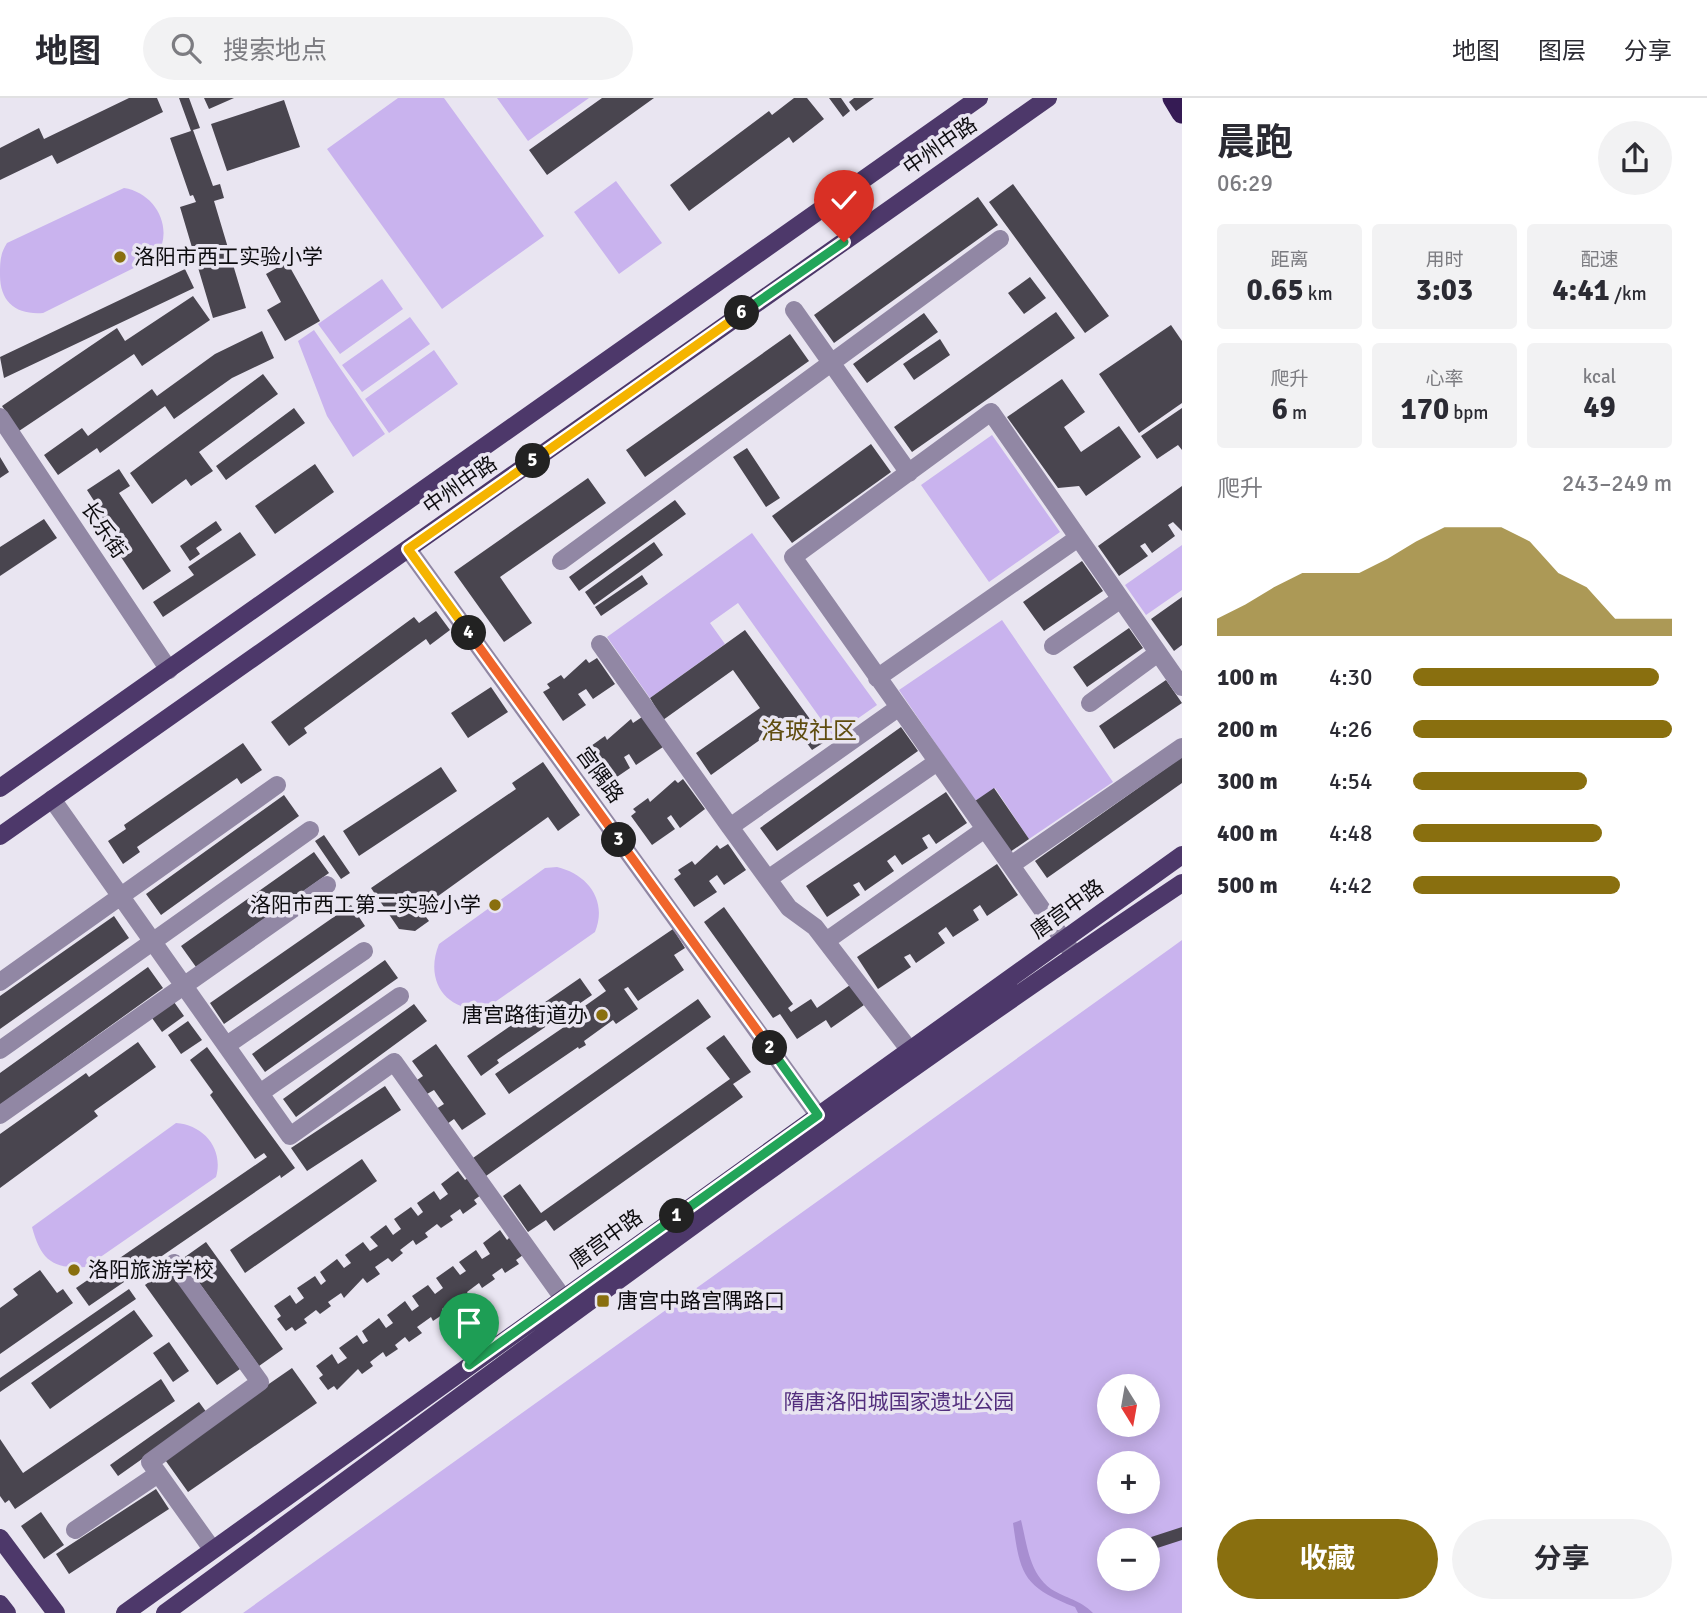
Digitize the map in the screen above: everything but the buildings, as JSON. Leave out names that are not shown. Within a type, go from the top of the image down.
[{"type":"highway","points":[[1176,98],[1182,113]]},
{"type":"main road","name":"中州中路","points":[[0,788],[979,98]]},
{"type":"main road","name":"中州中路","points":[[0,836],[1048,98]]},
{"type":"main road","points":[[1176,98],[1182,104]]},
{"type":"main road","name":"唐宫中路","points":[[165,1613],[823,1122],[909,1050],[1182,855]]},
{"type":"main road","name":"唐宫中路","points":[[125,1613],[563,1297],[823,1122],[920,1065],[1182,883]]},
{"type":"main road","points":[[0,1538],[56,1613]]},
{"type":"main road","points":[[0,1604],[7,1613]]},
{"type":"street","points":[[561,561],[1000,239]]},
{"type":"street","points":[[794,310],[909,473]]},
{"type":"street","points":[[1075,955],[793,557],[991,412],[1158,653],[1176,666],[1182,687]]},
{"type":"street","name":"长乐街","points":[[0,417],[169,670]]},
{"type":"street","points":[[877,678],[1078,538]]},
{"type":"street","name":"宫隅路","points":[[408,549],[823,1122]]},
{"type":"street","points":[[1053,646],[1121,599]]},
{"type":"street","points":[[600,644],[789,908],[815,927],[920,1065]]},
{"type":"street","points":[[1090,703],[1158,653]]},
{"type":"street","points":[[730,827],[898,708]]},
{"type":"street","points":[[1011,865],[1182,747]]},
{"type":"street","points":[[768,879],[937,762]]},
{"type":"street","points":[[0,982],[121,893],[277,785]]},
{"type":"street","points":[[52,799],[121,893],[290,1136],[394,1062],[563,1297]]},
{"type":"street","points":[[826,941],[985,829]]},
{"type":"street","points":[[0,1050],[310,830]]},
{"type":"street","points":[[0,1115],[327,886]]},
{"type":"street","points":[[227,1045],[364,951]]},
{"type":"street","points":[[260,1093],[400,996]]},
{"type":"street","points":[[174,1263],[260,1382],[150,1462],[212,1549]]},
{"type":"street","points":[[75,1530],[158,1474]]},
{"type":"green space","points":[[398,98],[444,98],[544,236],[442,309],[327,149]]},
{"type":"green space","points":[[497,98],[589,98],[528,141]]},
{"type":"green space","points":[[616,181],[662,243],[619,274],[574,212]]},
{"type":"green space","points":[[124,188],[145,197],[159,214],[164,235],[156,257],[43,313],[25,312],[11,305],[3,293],[0,275],[1,258],[7,243]]},
{"type":"green space","points":[[382,279],[403,309],[340,354],[318,324]]},
{"type":"green space","points":[[410,317],[430,344],[362,392],[342,365]]},
{"type":"green space","points":[[314,330],[385,434],[353,457],[327,416],[298,341]]},
{"type":"green space","points":[[434,350],[458,384],[389,433],[365,399]]},
{"type":"green space","points":[[992,435],[1060,532],[989,582],[921,485]]},
{"type":"green space","points":[[752,533],[877,705],[833,736],[738,603],[710,623],[725,644],[650,698],[607,637]]},
{"type":"green space","points":[[1182,545],[1182,590],[1146,615],[1125,585]]},
{"type":"green space","points":[[1002,620],[1113,782],[1029,839],[995,788],[975,801],[899,690]]},
{"type":"green space","points":[[545,868],[568,870],[586,882],[592,890],[599,909],[595,932],[485,1009],[471,1009],[449,1000],[437,982],[434,970],[439,944]]},
{"type":"green space","name":"隋唐洛阳城国家遗址公园","points":[[1182,940],[1182,1613],[243,1613]]},
{"type":"green space","points":[[176,1123],[195,1128],[210,1140],[217,1157],[216,1177],[86,1267],[56,1264],[44,1255],[32,1227]]},
{"type":"shaded area","points":[[1021,1520],[1030,1558],[1038,1575],[1051,1589],[1078,1602],[1093,1613],[1078,1613],[1075,1607],[1044,1593],[1027,1577],[1018,1555],[1013,1523]]},
{"type":"place","name":"洛阳市西工实验小学","points":[[120,257]]},
{"type":"place","name":"洛阳市西工第二实验小学","points":[[495,905]]},
{"type":"place","name":"唐宫路街道办","points":[[602,1015]]},
{"type":"place","name":"洛阳旅游学校","points":[[74,1270]]},
{"type":"place","name":"唐宫中路宫隅路口","points":[[603,1301]]},
{"type":"district","name":"洛玻社区","points":[[809,731]]},
{"type":"route","points":[[469,1365],[818,1115],[408,549],[844,242]]}]
